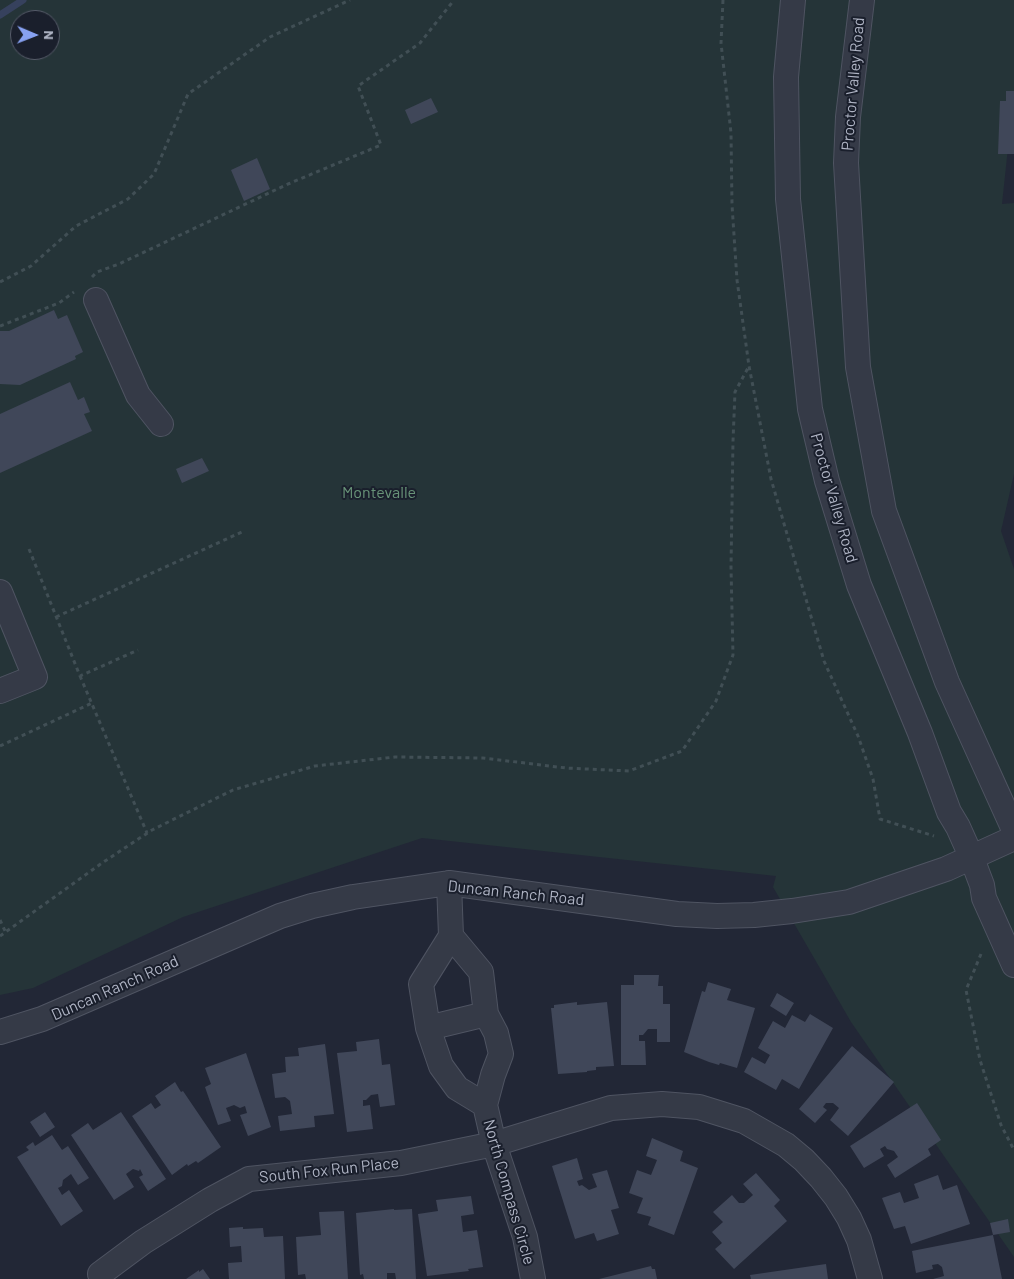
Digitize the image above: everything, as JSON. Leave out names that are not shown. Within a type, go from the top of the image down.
[{"type":"street","name":"Proctor Valley Road","points":[[794,0],[786,78],[788,199],[810,409],[827,481],[859,584],[920,732],[948,812],[971,856],[982,885],[984,898],[1014,965]]},
{"type":"street","name":"Proctor Valley Road","points":[[862,0],[848,117],[846,162],[858,367],[884,510],[947,682],[1014,830]]},
{"type":"street","points":[[87,290],[138,395],[161,424]]},
{"type":"street","points":[[0,592],[35,677],[0,691]]},
{"type":"street","name":"Duncan Ranch Road","points":[[0,1032],[42,1020],[280,916],[312,906],[353,897],[449,883],[678,914],[718,916],[792,912],[849,902],[946,869],[1014,838]]},
{"type":"street","points":[[449,883],[451,936]]},
{"type":"street","name":"North Compass Circle","points":[[485,1106],[457,1088],[441,1066],[428,1028],[420,984],[451,936],[481,972],[486,1014],[496,1033],[501,1054],[485,1106],[494,1144],[524,1237],[533,1279]]},
{"type":"street","points":[[428,1028],[486,1014]]},
{"type":"street","name":"South Fox Run Place","points":[[100,1274],[143,1242],[210,1200],[249,1179],[401,1163],[494,1144],[611,1108],[669,1104],[699,1107],[744,1121],[786,1145],[804,1160],[836,1197],[848,1218],[859,1240],[870,1279]]},
{"type":"path","points":[[0,282],[31,266],[76,226],[128,199],[154,174],[188,94],[270,38],[350,0]]},
{"type":"path","points":[[0,326],[59,304],[87,290],[97,272],[119,264],[288,184],[381,145],[358,86],[420,43],[454,0]]},
{"type":"path","points":[[724,0],[721,43],[731,133],[732,205],[737,280],[749,366],[771,480],[824,661],[858,736],[873,779],[880,819],[934,836]]},
{"type":"path","points":[[0,936],[147,833],[233,790],[315,766],[395,757],[473,758],[566,768],[629,771],[682,751],[716,701],[733,655],[732,441],[735,392],[749,366]]},
{"type":"path","points":[[56,617],[244,531]]},
{"type":"path","points":[[29,549],[80,676],[147,833]]},
{"type":"path","points":[[80,676],[138,650]]},
{"type":"path","points":[[0,746],[92,703]]},
{"type":"path","points":[[0,920],[6,933]]},
{"type":"path","points":[[981,954],[966,990],[980,1060],[1001,1125],[1014,1150]]},
{"type":"green space","name":"Montevalle","points":[[0,0],[1014,0],[1014,91],[1002,204],[1014,203],[1014,474],[1001,531],[1014,569],[1014,1257],[851,1022],[773,887],[776,876],[422,838],[183,917],[33,988],[0,995]]},
{"type":"building","points":[[1006,91],[1014,91],[1014,154],[998,154],[1000,101],[1006,101]]},
{"type":"building","points":[[431,98],[438,112],[411,124],[405,110]]},
{"type":"building","points":[[257,158],[270,189],[244,201],[231,170]]},
{"type":"building","points":[[54,310],[58,319],[67,315],[83,352],[75,356],[76,359],[20,385],[0,384],[0,331],[9,331]]},
{"type":"building","points":[[70,382],[78,400],[84,397],[90,412],[84,414],[92,431],[0,473],[0,414]]},
{"type":"building","points":[[202,458],[209,471],[182,483],[176,469]]},
{"type":"building","points":[[634,975],[659,975],[658,986],[663,986],[663,1004],[670,1004],[670,1042],[657,1042],[657,1029],[648,1029],[643,1035],[639,1035],[639,1041],[645,1041],[646,1065],[621,1065],[621,985],[634,985]]},
{"type":"building","points":[[708,982],[731,989],[727,1000],[755,1008],[737,1068],[709,1062],[684,1052],[702,991],[705,992]]},
{"type":"building","points":[[777,993],[794,1003],[786,1016],[770,1006]]},
{"type":"building","points":[[577,1002],[577,1005],[607,1002],[614,1066],[596,1067],[596,1070],[587,1072],[558,1074],[551,1008],[554,1008],[554,1005]]},
{"type":"building","points":[[810,1014],[833,1028],[799,1089],[782,1079],[776,1090],[744,1072],[752,1057],[765,1064],[770,1055],[758,1048],[773,1021],[785,1028],[792,1015],[805,1022]]},
{"type":"building","points":[[379,1039],[382,1065],[390,1064],[395,1105],[380,1107],[378,1094],[371,1095],[366,1100],[363,1100],[363,1106],[370,1105],[373,1129],[347,1132],[337,1053],[357,1051],[356,1042]]},
{"type":"building","points":[[325,1044],[334,1114],[314,1116],[315,1127],[280,1131],[278,1116],[292,1114],[290,1101],[285,1097],[275,1098],[272,1074],[286,1072],[285,1057],[299,1056],[298,1048]]},
{"type":"building","points":[[852,1046],[894,1082],[848,1136],[830,1120],[839,1108],[833,1103],[826,1103],[823,1107],[827,1110],[815,1123],[799,1109]]},
{"type":"building","points":[[246,1053],[271,1127],[248,1136],[240,1115],[247,1113],[245,1106],[240,1108],[234,1105],[226,1108],[231,1121],[218,1125],[205,1087],[211,1084],[205,1068]]},
{"type":"building","points":[[175,1082],[221,1147],[198,1163],[196,1161],[188,1166],[187,1164],[172,1175],[132,1116],[151,1103],[155,1109],[161,1105],[155,1096]]},
{"type":"building","points":[[917,1103],[941,1140],[928,1149],[931,1155],[895,1178],[887,1165],[898,1157],[894,1151],[887,1149],[885,1146],[880,1149],[884,1156],[864,1168],[850,1146]]},
{"type":"building","points":[[45,1112],[55,1127],[40,1137],[30,1122]]},
{"type":"building","points":[[121,1112],[166,1179],[148,1191],[139,1177],[143,1175],[140,1169],[139,1171],[133,1169],[126,1174],[134,1187],[114,1200],[71,1135],[88,1123],[93,1130]]},
{"type":"building","points":[[52,1135],[62,1150],[68,1146],[89,1178],[78,1185],[71,1174],[63,1180],[62,1186],[58,1188],[62,1195],[69,1190],[83,1211],[61,1226],[17,1157],[29,1150],[26,1147],[33,1142],[35,1146]]},
{"type":"building","points":[[652,1138],[683,1151],[680,1161],[698,1168],[674,1235],[648,1225],[651,1217],[637,1213],[643,1198],[629,1193],[637,1170],[651,1175],[657,1160],[646,1156]]},
{"type":"building","points":[[577,1158],[583,1179],[577,1181],[579,1186],[582,1185],[589,1190],[597,1187],[592,1174],[607,1170],[619,1208],[611,1210],[619,1234],[597,1241],[594,1233],[575,1239],[552,1166]]},
{"type":"building","points":[[756,1173],[780,1200],[774,1206],[787,1221],[734,1269],[715,1249],[722,1243],[712,1232],[723,1222],[713,1212],[732,1195],[739,1203],[744,1203],[753,1195],[743,1184]]},
{"type":"building","points":[[938,1175],[943,1190],[957,1185],[970,1224],[911,1244],[905,1226],[894,1229],[882,1198],[900,1192],[904,1203],[919,1198],[914,1184]]},
{"type":"building","points":[[471,1196],[474,1214],[461,1216],[463,1232],[477,1230],[483,1267],[468,1269],[469,1271],[427,1276],[418,1214],[438,1211],[436,1200]]},
{"type":"building","points":[[412,1209],[416,1279],[396,1279],[395,1273],[387,1273],[387,1279],[364,1279],[363,1274],[360,1275],[356,1213]]},
{"type":"building","points":[[344,1211],[348,1279],[306,1279],[305,1274],[298,1275],[296,1237],[321,1235],[319,1212]]},
{"type":"building","points":[[1008,1219],[1010,1232],[993,1235],[990,1223]]},
{"type":"building","points":[[243,1227],[243,1229],[263,1228],[264,1237],[283,1236],[285,1279],[229,1279],[228,1263],[242,1262],[241,1246],[230,1247],[229,1228]]},
{"type":"building","points":[[993,1235],[1002,1279],[933,1279],[944,1276],[942,1267],[938,1264],[932,1265],[933,1269],[916,1273],[912,1251]]},
{"type":"building","points":[[826,1264],[828,1279],[751,1279],[750,1275]]},
{"type":"building","points":[[651,1266],[652,1269],[655,1269],[657,1279],[599,1279]]},
{"type":"building","points":[[203,1269],[210,1279],[186,1279],[199,1270],[199,1272]]},
{"type":"waterway","points":[[0,15],[23,0]]}]
